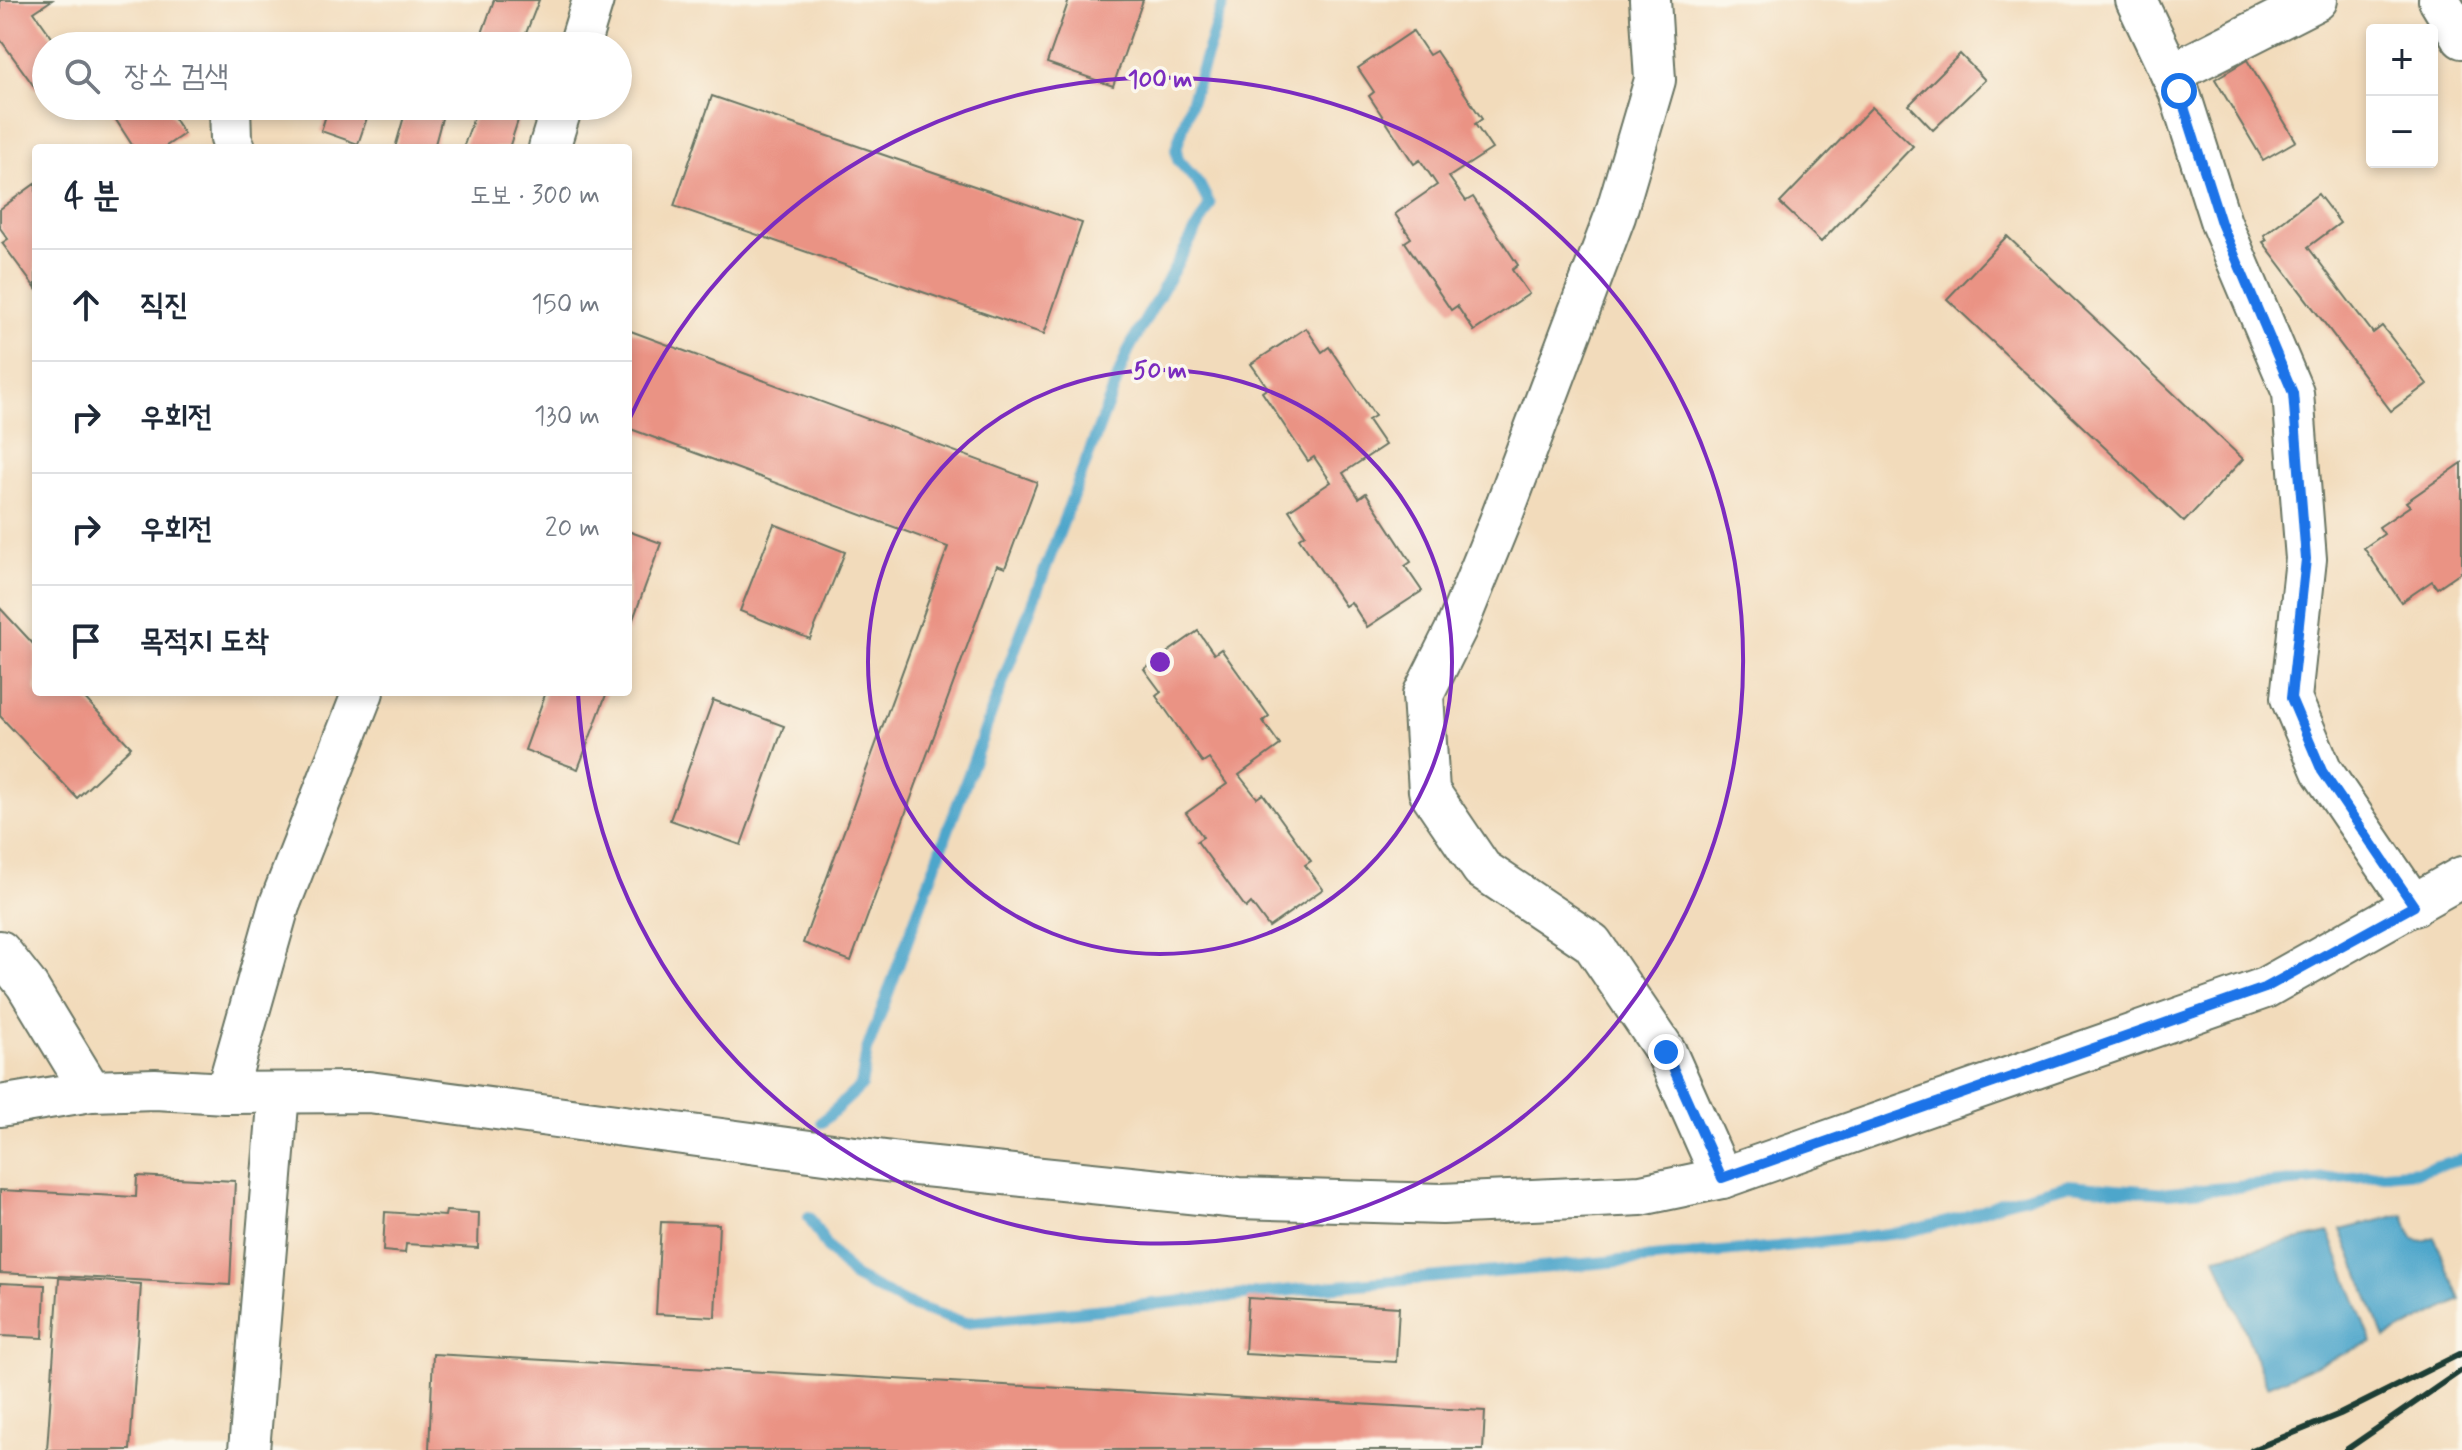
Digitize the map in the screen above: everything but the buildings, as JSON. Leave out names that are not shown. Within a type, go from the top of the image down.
[{"type":"street","points":[[583,32],[593,0]]},
{"type":"street","points":[[1650,0],[1655,80],[1615,216],[1500,521],[1457,627],[1423,695],[1429,791],[1482,869],[1592,943],[1666,1052],[1722,1178]]},
{"type":"street","points":[[2136,0],[2179,91],[2221,223],[2293,393],[2306,559],[2291,698],[2322,771],[2414,906]]},
{"type":"street","points":[[2171,74],[2317,0]]},
{"type":"street","points":[[2439,0],[2462,38]]},
{"type":"street","points":[[230,120],[233,144]]},
{"type":"street","points":[[550,144],[558,120]]},
{"type":"street","points":[[226,1093],[279,906],[361,696]]},
{"type":"street","points":[[0,1106],[91,1091],[369,1092],[915,1165],[1238,1198],[1442,1204],[1641,1195],[1722,1178],[2265,988],[2462,877]]},
{"type":"street","points":[[0,951],[26,984],[91,1091]]},
{"type":"street","points":[[249,1450],[279,1093]]},
{"type":"water","points":[[2404,1214],[2414,1239],[2423,1241],[2434,1237],[2461,1300],[2385,1338],[2341,1230]]},
{"type":"water","points":[[2329,1233],[2372,1342],[2267,1386],[2216,1257]]},
{"type":"waterway","points":[[822,1122],[861,1086],[867,1050],[1128,351],[1210,205],[1199,184],[1178,160],[1176,149],[1224,0]]},
{"type":"waterway","points":[[809,1217],[827,1247],[854,1277],[907,1304],[965,1323],[1777,1247],[1905,1232],[1963,1218],[2003,1202],[2067,1185],[2168,1193],[2419,1171],[2462,1159]]},
{"type":"railway","points":[[2252,1450],[2340,1414],[2462,1353]]},
{"type":"railway","points":[[2346,1450],[2462,1370]]},
{"type":"route","points":[[1666,1052],[1722,1178],[2265,988],[2414,906],[2322,771],[2291,698],[2306,559],[2293,393],[2221,223],[2179,91]]}]
